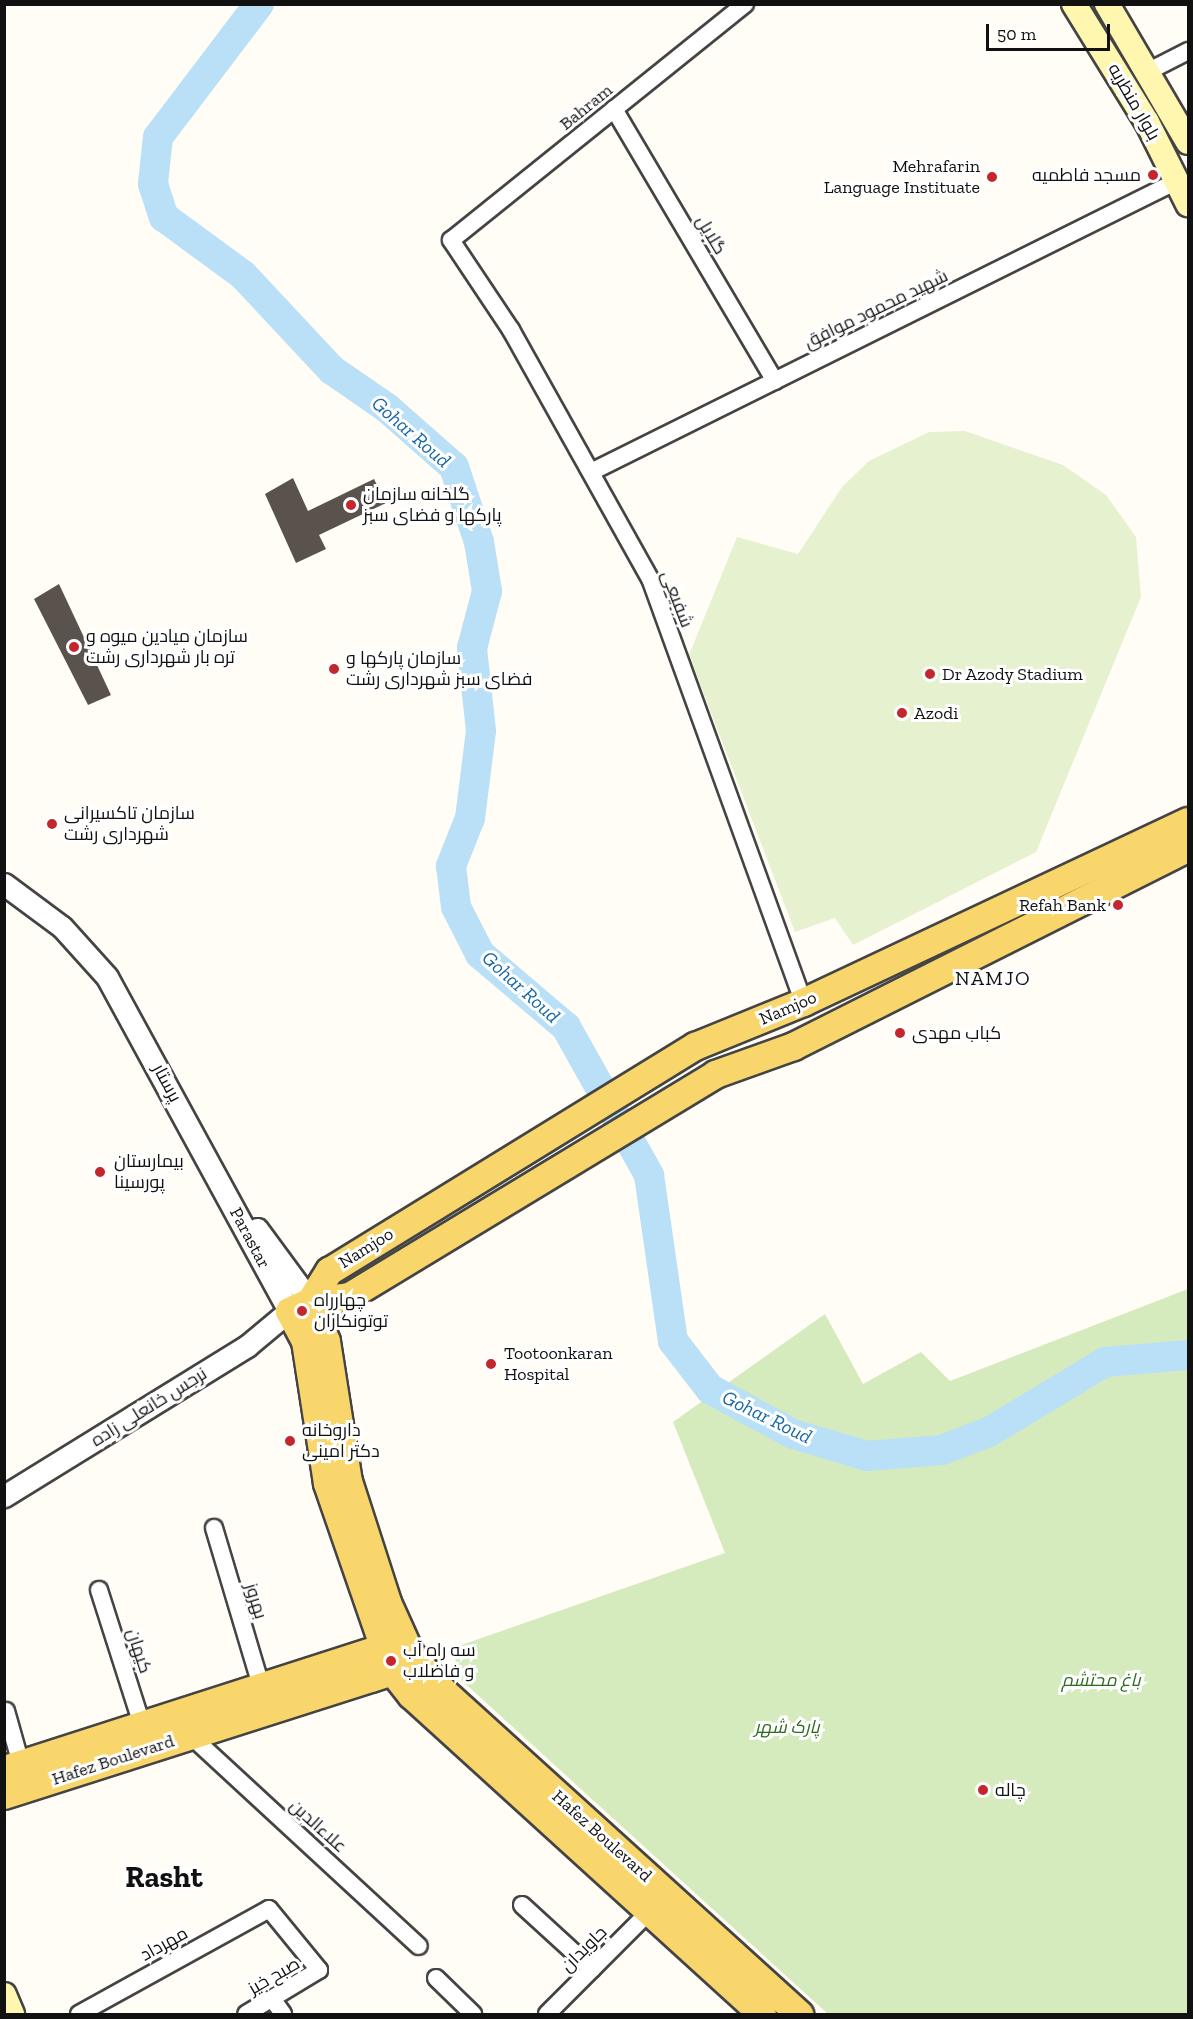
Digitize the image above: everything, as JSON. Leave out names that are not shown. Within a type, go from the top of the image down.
[{"type":"main road","name":"بلوار منظریه","points":[[1074,4],[1188,204]]},
{"type":"main road","name":"بلوار منظریه","points":[[1107,4],[1149,71],[1188,142]]},
{"type":"main road","name":"Namjoo","points":[[299,1306],[329,1271],[591,1107],[695,1046],[803,1002],[1188,821]]},
{"type":"main road","name":"Namjoo","points":[[299,1306],[349,1296],[661,1103],[715,1074],[793,1046],[1186,851]]},
{"type":"main road","points":[[591,1107],[606,1137]]},
{"type":"main road","name":"Hafez Boulevard","points":[[299,1306],[327,1483],[394,1657],[411,1695],[762,2014]]},
{"type":"main road","name":"Hafez Boulevard","points":[[4,1796],[190,1736],[394,1657]]},
{"type":"main road","name":"Hafez Boulevard","points":[[13,1766],[261,1686],[394,1657],[443,1691],[799,2014]]},
{"type":"main road","points":[[4,1995],[12,2014]]},
{"type":"street","name":"Bahram","points":[[451,240],[745,4]]},
{"type":"street","points":[[1149,71],[1188,51]]},
{"type":"street","name":"گلایل","points":[[614,110],[775,381]]},
{"type":"street","name":"شهید محمود موافق","points":[[591,472],[1177,182]]},
{"type":"street","name":"شفیعی","points":[[451,240],[511,330],[651,581],[803,1002]]},
{"type":"street","name":"پرستار","points":[[4,884],[62,927],[107,977],[211,1166]]},
{"type":"street","name":"Parastar","points":[[211,1166],[299,1306]]},
{"type":"street","name":"نرجس خانعلی زاده","points":[[4,1496],[248,1347],[299,1306]]},
{"type":"street","name":"بهروز","points":[[214,1528],[261,1686]]},
{"type":"street","name":"کیهان","points":[[99,1590],[142,1725]]},
{"type":"street","points":[[6,1711],[13,1766]]},
{"type":"street","name":"علاءالدین","points":[[190,1736],[419,1946]]},
{"type":"street","points":[[522,1905],[592,1969]]},
{"type":"street","name":"مهرداد","points":[[79,2014],[269,1909],[320,1970]]},
{"type":"street","name":"جاویدان","points":[[547,2014],[649,1912]]},
{"type":"street","name":"صبح خیز","points":[[246,2014],[320,1970]]},
{"type":"street","points":[[436,1978],[472,2014]]},
{"type":"street","points":[[273,2000],[283,2014]]},
{"type":"green space","name":"Azodi","points":[[965,431],[1063,465],[1106,495],[1136,537],[1141,597],[1036,852],[853,945],[835,918],[795,932],[689,655],[737,537],[798,554],[842,487],[869,461],[929,432]]},
{"type":"green space","name":"پارک شهر","points":[[1188,1289],[1188,2014],[828,2014],[459,1678],[453,1648],[725,1553],[673,1422],[825,1314],[863,1384],[921,1352],[950,1381]]},
{"type":"building","points":[[293,478],[308,511],[374,479],[386,503],[319,535],[326,549],[296,563],[265,494]]},
{"type":"building","name":"سازمان میادین میوه و تره بار شهرداری رشت","points":[[59,584],[111,695],[88,705],[34,599]]},
{"type":"waterway","name":"Gohar Roud","points":[[259,4],[158,137],[153,184],[164,217],[243,275],[332,370],[387,408],[454,467],[479,542],[487,591],[472,648],[481,731],[470,818],[451,866],[456,907],[480,954],[566,1027],[649,1175],[673,1341],[710,1389],[793,1434],[867,1456],[942,1450],[989,1432],[1105,1362],[1188,1355]]},
{"type":"place","name":"مسجد فاطمیه","points":[[1153,175]]},
{"type":"place","name":"Mehrafarin Language Instituate","points":[[992,177]]},
{"type":"place","name":"گلخانه سازمان پارکها و فضای سبز","points":[[351,505]]},
{"type":"place","name":"سازمان میادین میوه و تره بار شهرداری رشت","points":[[74,647]]},
{"type":"place","name":"سازمان پارکها و فضای سبز شهرداری رشت","points":[[334,669]]},
{"type":"place","name":"Dr Azody Stadium","points":[[930,674]]},
{"type":"place","name":"Azodi","points":[[902,713]]},
{"type":"place","name":"سازمان تاکسیرانی شهرداری رشت","points":[[52,824]]},
{"type":"place","name":"Refah Bank","points":[[1118,905]]},
{"type":"place","name":"کباب مهدی","points":[[900,1033]]},
{"type":"place","name":"بیمارستان پورسینا","points":[[100,1172]]},
{"type":"place","name":"چهارراه توتونکاران","points":[[302,1311]]},
{"type":"place","name":"Tootoonkaran Hospital","points":[[491,1364]]},
{"type":"place","name":"داروخانه دکتر امینی","points":[[290,1441]]},
{"type":"place","name":"سه راه آب و فاضلاب","points":[[391,1661]]},
{"type":"place","name":"چاله","points":[[983,1790]]},
{"type":"district","name":"NAMJO","points":[[993,978]]},
{"type":"district","name":"Rasht","points":[[164,1877]]},
{"type":"park label","name":"باغ محتشم","points":[[1101,1680]]}]
